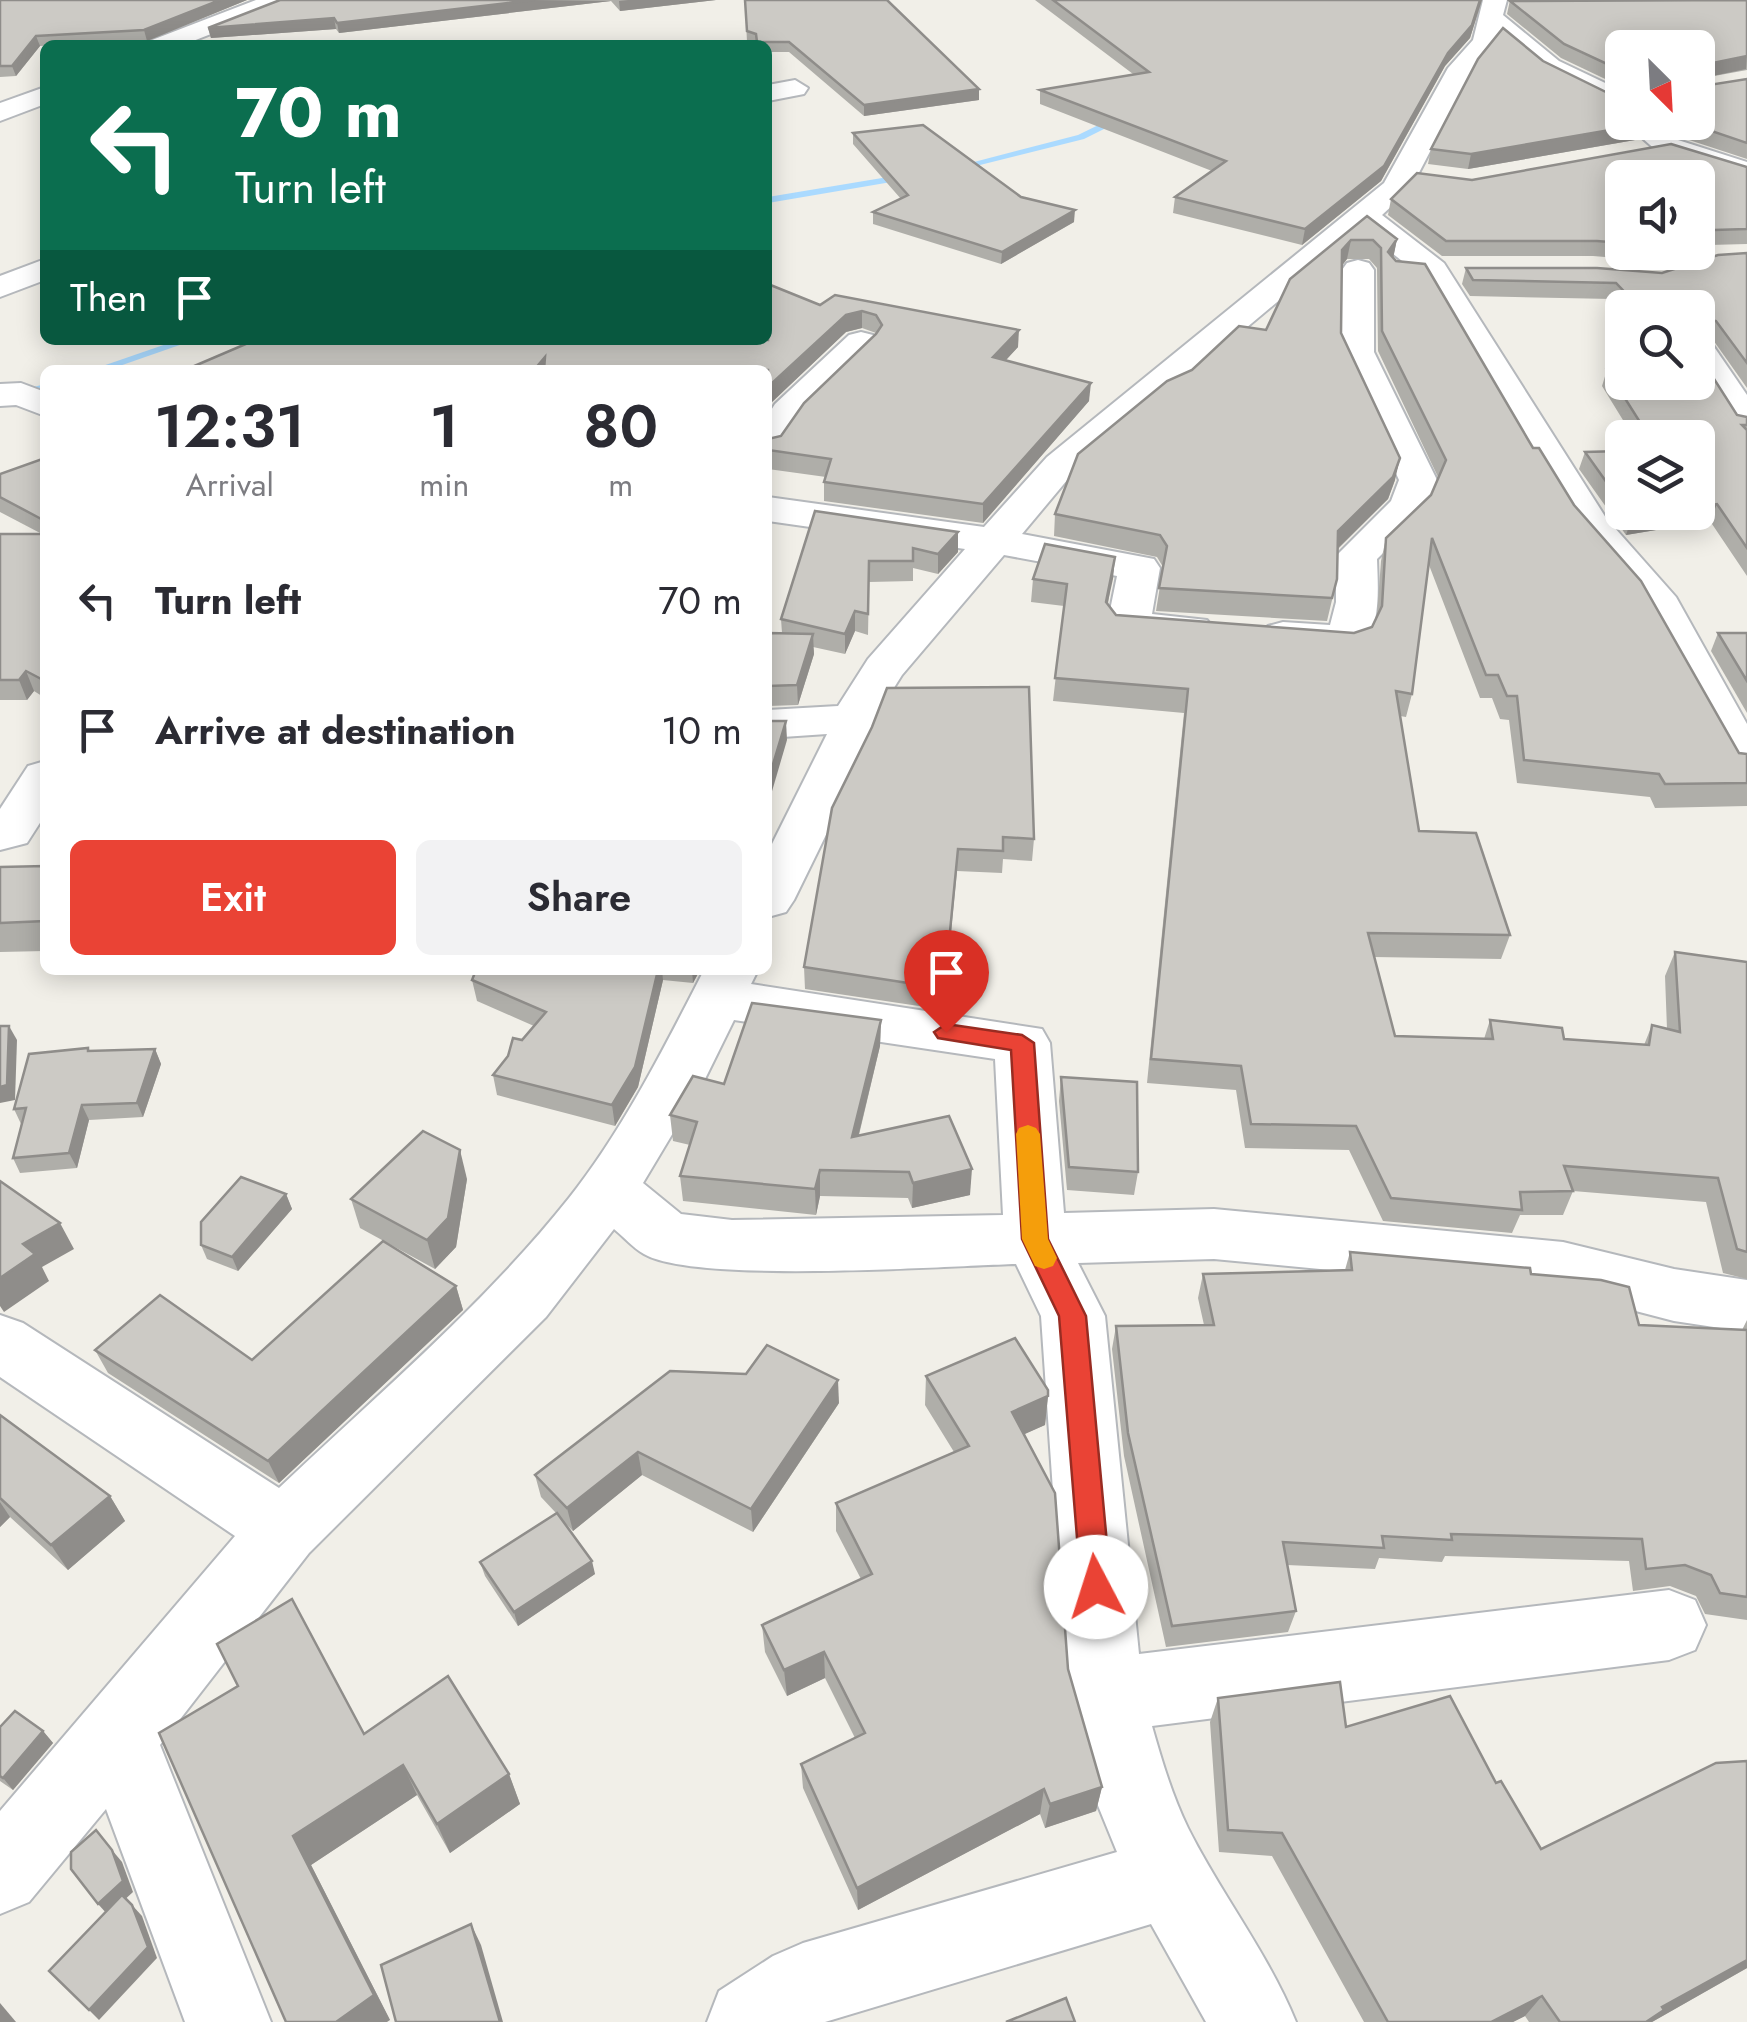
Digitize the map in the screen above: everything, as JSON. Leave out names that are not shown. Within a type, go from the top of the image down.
[{"type":"street","points":[[174,40],[277,0]]},
{"type":"street","points":[[1494,9],[1550,66],[1605,92]]},
{"type":"street","points":[[772,892],[884,668],[1060,465],[1396,188],[1420,176],[1461,68],[1485,42],[1494,9]]},
{"type":"street","points":[[772,92],[796,88]]},
{"type":"street","points":[[0,113],[40,96]]},
{"type":"street","points":[[1660,140],[1668,146],[1747,171]]},
{"type":"street","points":[[1631,152],[1668,146]]},
{"type":"street","points":[[1364,216],[1450,270],[1590,525],[1655,598],[1696,679],[1747,763]]},
{"type":"street","points":[[1305,264],[1358,270],[1450,270]]},
{"type":"street","points":[[772,510],[994,541],[1139,568],[1129,625],[1348,639],[1357,602],[1356,556],[1409,506],[1418,480],[1357,352],[1358,270]]},
{"type":"street","points":[[0,286],[40,271]]},
{"type":"street","points":[[772,437],[788,412],[862,342]]},
{"type":"street","points":[[1715,374],[1747,422]]},
{"type":"street","points":[[0,395],[21,394],[40,403]]},
{"type":"street","points":[[772,724],[856,719]]},
{"type":"street","points":[[0,834],[10,832],[40,784]]},
{"type":"street","points":[[0,1872],[284,1530],[523,1298],[608,1188],[675,1081],[724,984],[1022,1043],[1035,1239],[1072,1316],[1105,1694],[1130,1786],[1170,1877],[1254,2022]]},
{"type":"street","points":[[608,1188],[666,1237],[732,1246],[1214,1234],[1564,1267],[1674,1295],[1747,1306]]},
{"type":"street","points":[[0,1342],[284,1530]]},
{"type":"street","points":[[1105,1694],[1669,1626]]},
{"type":"street","points":[[117,1735],[228,2022]]},
{"type":"street","points":[[750,2022],[803,1986],[1170,1877]]},
{"type":"building","points":[[0,0],[220,0],[144,30],[36,36],[12,66],[0,66]]},
{"type":"building","points":[[280,0],[534,0],[337,23],[334,18],[208,28]]},
{"type":"building","points":[[745,0],[887,0],[979,89],[864,105],[789,42],[757,40],[756,34],[747,31]]},
{"type":"building","points":[[1053,0],[1480,0],[1472,25],[1448,53],[1384,166],[1305,229],[1175,197],[1226,161],[1040,90],[1149,72]]},
{"type":"building","points":[[1747,0],[1747,56],[1715,63],[1715,30],[1605,30],[1605,63],[1564,44],[1510,1]]},
{"type":"building","points":[[1503,28],[1543,61],[1605,92],[1605,131],[1471,154],[1431,149],[1478,59]]},
{"type":"building","points":[[1747,79],[1747,143],[1715,132],[1715,84]]},
{"type":"building","points":[[923,125],[1021,197],[1075,210],[1002,252],[873,212],[908,195],[853,133]]},
{"type":"building","points":[[1671,144],[1747,167],[1747,229],[1715,230],[1715,160],[1605,160],[1605,242],[1446,241],[1391,199],[1417,173],[1472,180]]},
{"type":"building","points":[[1367,216],[1397,239],[1388,252],[1396,261],[1425,264],[1533,448],[1539,448],[1574,505],[1641,581],[1739,753],[1747,754],[1747,783],[1665,784],[1659,774],[1524,760],[1517,696],[1507,696],[1498,675],[1486,675],[1432,538],[1412,694],[1396,691],[1419,831],[1476,833],[1510,935],[1368,933],[1395,1036],[1493,1039],[1490,1020],[1562,1028],[1564,1039],[1649,1045],[1652,1025],[1680,1032],[1675,952],[1747,962],[1747,1252],[1737,1249],[1718,1178],[1564,1166],[1573,1191],[1520,1192],[1522,1210],[1391,1198],[1356,1126],[1251,1124],[1241,1066],[1151,1059],[1188,689],[1055,678],[1067,584],[1033,579],[1045,544],[1115,557],[1106,602],[1116,615],[1354,633],[1372,627],[1382,606],[1386,538],[1431,495],[1446,460],[1382,331],[1381,248],[1373,240],[1351,240],[1342,250],[1341,333],[1400,458],[1393,477],[1338,531],[1337,579],[1332,598],[1159,588],[1167,546],[1160,535],[1055,514],[1078,454],[1167,381],[1192,370],[1239,326],[1266,330],[1290,279]]},
{"type":"building","points":[[1747,253],[1747,363],[1715,321],[1715,290],[1623,290],[1616,283],[1473,280],[1466,268],[1597,268],[1662,273],[1715,270],[1718,255]]},
{"type":"building","points":[[772,286],[820,305],[835,295],[1019,330],[993,357],[1091,383],[983,504],[824,482],[831,459],[772,451],[772,438],[781,436],[804,403],[882,325],[876,315],[862,311],[846,315],[772,383],[772,365],[544,365],[545,357],[538,365],[197,365],[243,345],[772,345]]},
{"type":"building","points":[[1715,381],[1737,415],[1747,417],[1747,425],[1742,425],[1747,430],[1747,548],[1715,504],[1715,420],[1639,420],[1626,400],[1715,400]]},
{"type":"building","points":[[1605,451],[1605,480],[1585,452]]},
{"type":"building","points":[[40,460],[40,518],[0,497],[0,474]]},
{"type":"building","points":[[815,511],[958,532],[938,554],[913,548],[913,561],[869,561],[868,614],[855,611],[845,634],[781,619]]},
{"type":"building","points":[[0,534],[40,534],[40,678],[26,671],[19,680],[0,680]]},
{"type":"building","points":[[772,633],[813,634],[797,685],[772,686]]},
{"type":"building","points":[[1718,633],[1747,633],[1747,681]]},
{"type":"building","points":[[1029,687],[1034,839],[1003,837],[1003,851],[958,849],[948,952],[967,954],[960,991],[804,967],[832,808],[887,688]]},
{"type":"building","points":[[772,721],[786,721],[772,768]]},
{"type":"building","points":[[40,866],[40,921],[0,923],[0,867]]},
{"type":"building","points":[[474,975],[657,975],[635,1067],[612,1105],[493,1075],[508,1056],[513,1038],[522,1040],[546,1012],[472,980]]},
{"type":"building","points":[[752,1003],[881,1020],[852,1137],[949,1116],[972,1169],[913,1183],[909,1172],[820,1170],[815,1189],[680,1176],[697,1122],[670,1115],[693,1076],[724,1084]]},
{"type":"building","points":[[0,1026],[9,1026],[7,1085],[0,1087]]},
{"type":"building","points":[[88,1048],[155,1049],[137,1103],[82,1105],[69,1153],[13,1158],[26,1108],[14,1109],[29,1054]]},
{"type":"building","points":[[1061,1077],[1137,1082],[1138,1172],[1069,1167]]},
{"type":"building","points":[[423,1131],[460,1150],[448,1218],[427,1240],[351,1199]]},
{"type":"building","points":[[241,1177],[286,1194],[232,1257],[201,1245],[201,1222]]},
{"type":"building","points":[[0,1181],[60,1223],[23,1244],[35,1254],[0,1278]]},
{"type":"building","points":[[383,1241],[456,1286],[268,1461],[95,1350],[160,1295],[252,1360]]},
{"type":"building","points":[[1350,1252],[1530,1268],[1531,1274],[1601,1280],[1629,1287],[1639,1325],[1747,1330],[1747,1597],[1720,1593],[1711,1575],[1685,1565],[1646,1569],[1642,1539],[1451,1534],[1452,1540],[1382,1536],[1384,1548],[1283,1542],[1296,1611],[1172,1626],[1128,1433],[1116,1326],[1214,1325],[1203,1274],[1352,1270]]},
{"type":"building","points":[[1015,1338],[1048,1390],[1048,1396],[1012,1412],[1055,1493],[1068,1669],[1102,1787],[1050,1804],[1044,1789],[857,1888],[801,1764],[865,1733],[824,1652],[784,1670],[762,1625],[872,1574],[836,1503],[969,1446],[926,1376]]},
{"type":"building","points":[[767,1345],[838,1380],[751,1509],[638,1452],[567,1508],[535,1475],[670,1371],[746,1374]]},
{"type":"building","points":[[0,1415],[110,1496],[51,1545],[0,1498]]},
{"type":"building","points":[[557,1513],[592,1561],[514,1612],[480,1562]]},
{"type":"building","points":[[292,1599],[364,1734],[448,1676],[509,1774],[437,1824],[403,1765],[293,1836],[374,1995],[336,2022],[286,2022],[159,1733],[238,1686],[217,1644]]},
{"type":"building","points":[[1340,1682],[1346,1727],[1450,1696],[1496,1783],[1501,1781],[1541,1849],[1716,1763],[1747,1761],[1747,1960],[1662,2007],[1664,2010],[1646,2022],[1560,2022],[1542,1996],[1491,2022],[1388,2022],[1282,1833],[1228,1830],[1218,1698]]},
{"type":"building","points":[[15,1711],[43,1731],[3,1778],[0,1727]]},
{"type":"building","points":[[96,1830],[112,1850],[123,1881],[98,1904],[71,1869],[71,1852]]},
{"type":"building","points":[[122,1895],[132,1905],[148,1947],[89,2010],[49,1971]]},
{"type":"building","points":[[471,1924],[500,2022],[396,2022],[381,1965]]},
{"type":"building","points":[[1066,1998],[1075,2022],[1006,2022]]},
{"type":"waterway","points":[[956,168],[1081,137],[1121,117]]},
{"type":"waterway","points":[[772,199],[906,177]]},
{"type":"waterway","points":[[112,365],[174,345]]},
{"type":"waterway","points":[[0,400],[40,388]]},
{"type":"slow traffic","points":[[1028,1134],[1035,1239],[1044,1258]]},
{"type":"route","points":[[946,1032],[1022,1043],[1035,1239],[1072,1316],[1096,1587]]}]
